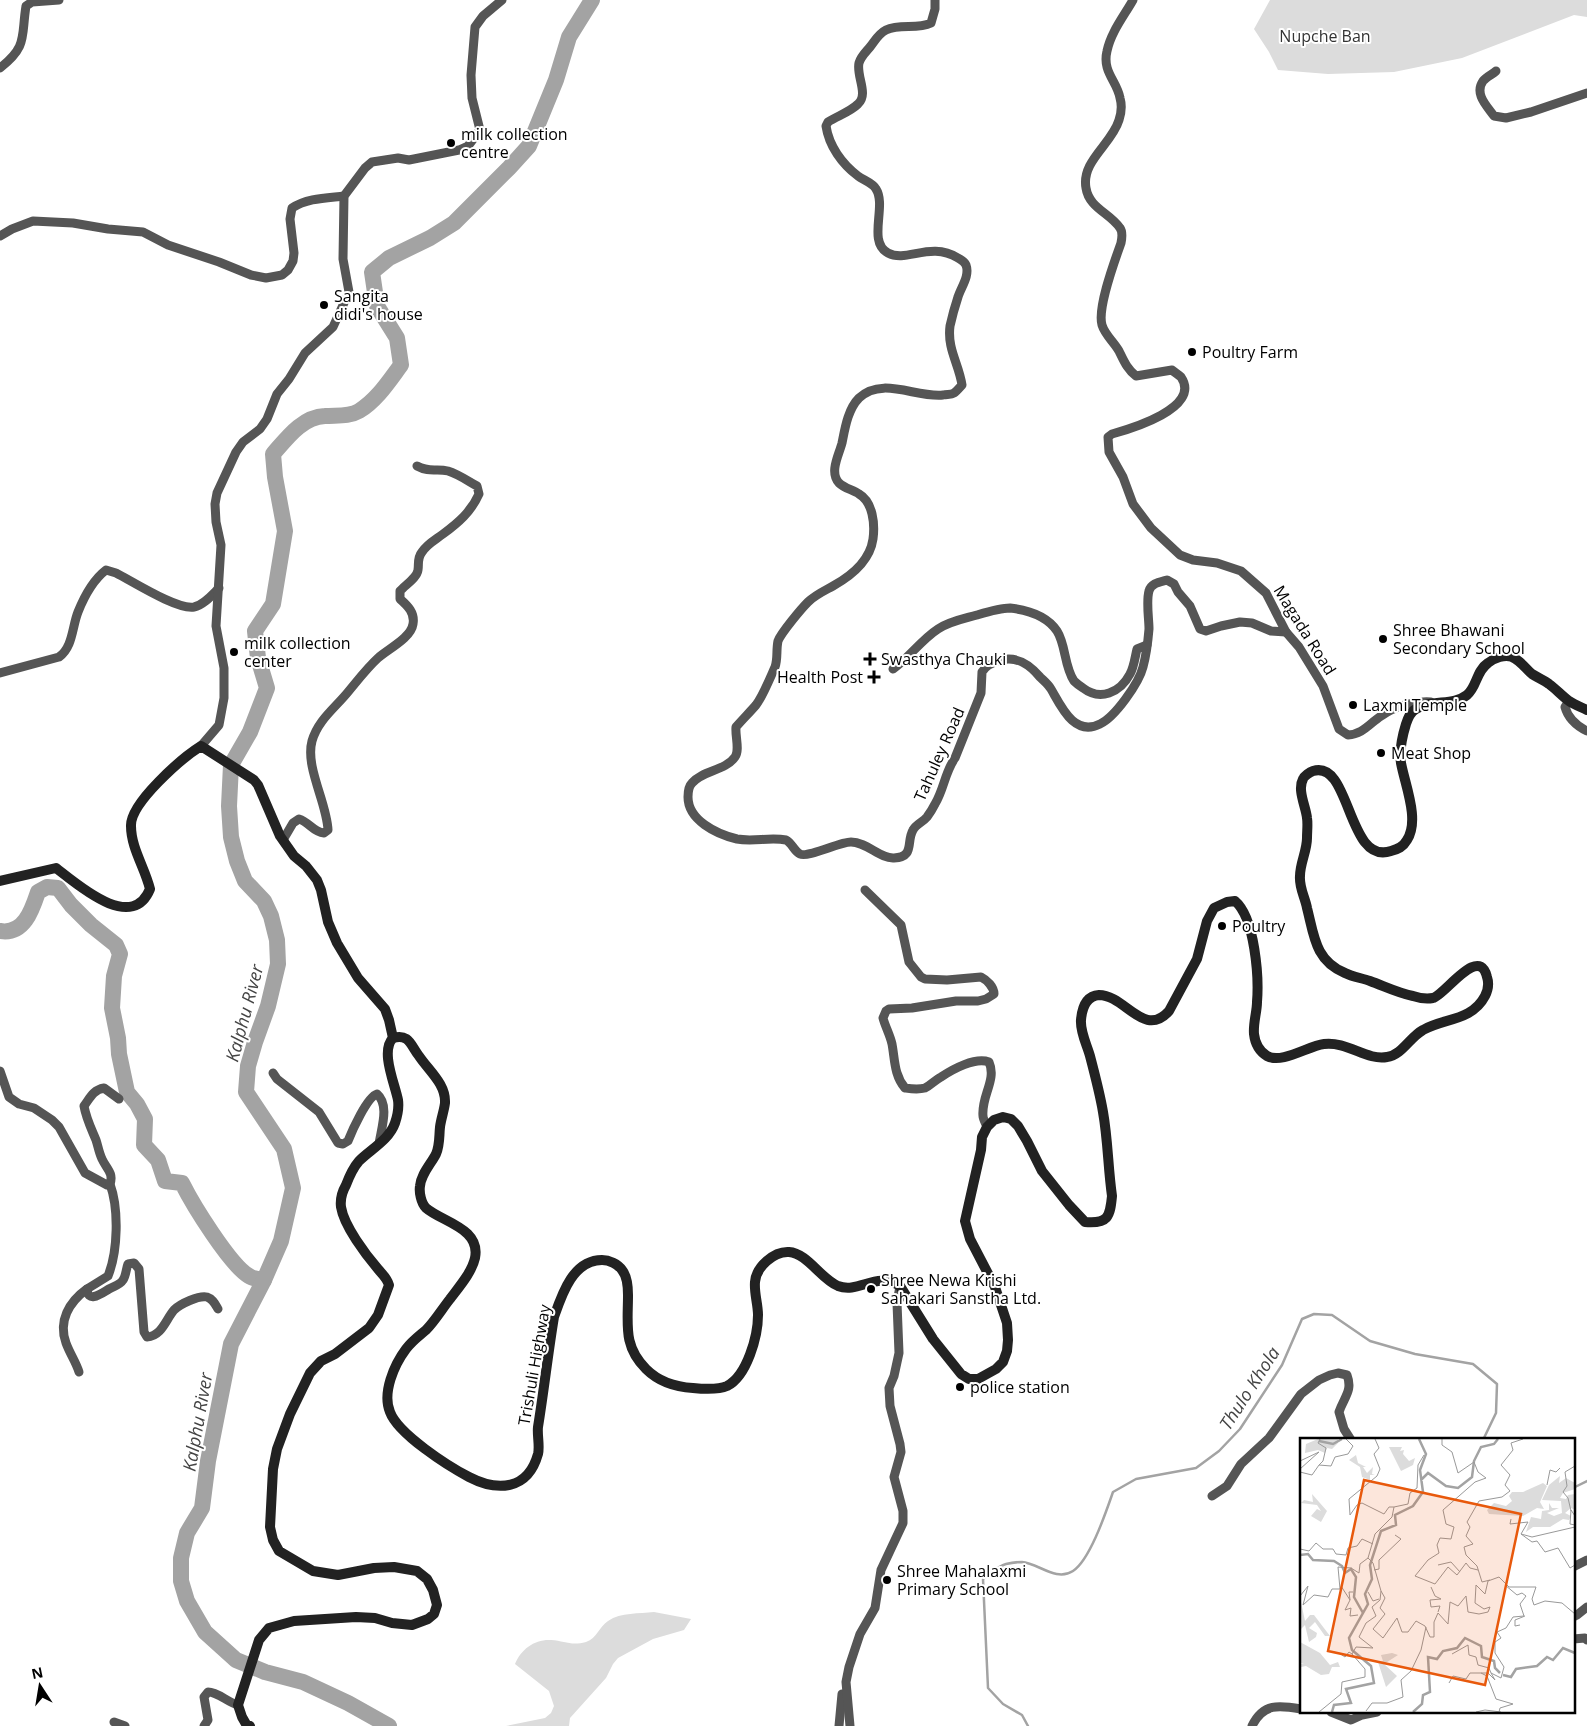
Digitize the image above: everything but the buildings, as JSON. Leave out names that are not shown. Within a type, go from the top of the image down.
[{"type":"street","points":[[0,68],[14,56],[22,42],[26,6],[32,2],[59,0]]},
{"type":"street","points":[[0,882],[56,868],[106,903],[118,907],[137,905],[144,900],[150,889],[134,841],[130,825],[132,818],[142,800],[164,776],[201,746],[219,725],[224,698],[224,668],[216,626],[221,545],[216,522],[216,493],[236,452],[243,442],[263,424],[277,394],[289,379],[298,362],[305,353],[333,328],[349,292],[343,259],[344,196],[364,168],[372,162],[398,158],[409,160],[458,150],[468,146],[480,130],[472,98],[471,75],[475,27],[483,16],[502,0]]},
{"type":"street","name":"Tahuley Road","points":[[935,0],[935,9],[931,23],[923,27],[895,27],[877,36],[860,63],[859,73],[862,98],[859,104],[828,122],[826,126],[831,145],[840,158],[857,176],[876,189],[879,196],[878,227],[882,249],[898,256],[927,250],[939,251],[951,254],[965,262],[967,267],[965,281],[958,295],[950,327],[951,352],[961,375],[962,385],[953,394],[938,396],[887,387],[871,391],[860,397],[854,404],[843,432],[837,457],[836,476],[839,483],[862,495],[868,502],[873,517],[872,546],[865,560],[854,571],[843,580],[820,592],[808,602],[781,635],[778,642],[776,664],[756,704],[736,727],[737,752],[734,758],[727,764],[700,777],[691,784],[688,797],[689,807],[699,822],[725,835],[738,839],[786,840],[800,854],[808,855],[852,842],[864,845],[891,858],[902,857],[908,852],[913,830],[918,823],[926,818],[942,789],[949,766],[955,758],[979,698],[984,668],[1001,660],[1012,658],[1025,663],[1050,687],[1060,706],[1070,717],[1081,726],[1091,727],[1109,718],[1129,693],[1143,668],[1149,632],[1149,591],[1153,585],[1167,580],[1174,584],[1194,614],[1200,629],[1206,631],[1240,622],[1252,623],[1271,631],[1286,632]]},
{"type":"street","name":"Magada Road","points":[[1133,0],[1123,15],[1107,51],[1108,70],[1120,97],[1119,120],[1114,133],[1092,160],[1087,176],[1086,187],[1090,198],[1120,228],[1122,235],[1102,303],[1102,326],[1118,350],[1128,370],[1136,376],[1172,370],[1181,377],[1184,391],[1181,399],[1156,419],[1108,437],[1109,452],[1123,477],[1133,504],[1143,519],[1180,555],[1193,560],[1222,565],[1241,571],[1266,593],[1286,632],[1299,647],[1323,686],[1339,729],[1348,736],[1363,731],[1384,714],[1406,704],[1418,701],[1434,703]]},
{"type":"street","points":[[1496,71],[1484,80],[1480,90],[1481,97],[1494,116],[1506,118],[1587,93]]},
{"type":"street","points":[[0,236],[12,229],[34,221],[74,223],[108,229],[143,232],[168,244],[251,275],[266,278],[282,275],[293,262],[294,253],[290,219],[292,208],[306,201],[344,196]]},
{"type":"street","points":[[283,840],[293,822],[299,819],[304,820],[320,833],[328,830],[310,751],[313,738],[319,725],[358,678],[410,633],[414,626],[412,610],[400,599],[400,591],[415,577],[421,553],[473,507],[479,494],[477,486],[464,478],[447,471],[426,471],[417,466]]},
{"type":"street","points":[[0,673],[59,657],[66,652],[78,612],[94,582],[106,570],[116,573],[180,606],[194,607],[207,600],[218,588]]},
{"type":"street","points":[[893,669],[932,633],[949,623],[1008,608],[1042,616],[1052,625],[1061,639],[1064,654],[1074,681],[1093,694],[1104,695],[1114,692],[1124,683],[1132,668],[1137,649],[1147,645]]},
{"type":"street","points":[[900,1286],[933,1339],[961,1374],[969,1379],[978,1379],[996,1369],[1003,1362],[1007,1351],[1007,1323],[995,1287],[970,1239],[965,1220],[981,1150],[982,1137],[987,1127],[994,1120],[1003,1117],[1011,1119],[1018,1126],[1027,1141],[1042,1171],[1078,1215],[1085,1222],[1102,1222],[1107,1218],[1112,1196],[1107,1141],[1098,1088],[1080,1022],[1085,1003],[1093,996],[1102,995],[1112,997],[1120,1004],[1148,1020],[1163,1018],[1169,1011],[1197,959],[1201,938],[1214,908],[1227,902],[1235,901],[1239,904],[1249,928],[1257,973],[1258,1002],[1254,1032],[1256,1044],[1261,1051],[1272,1058],[1287,1056],[1318,1044],[1328,1043],[1340,1044],[1373,1056],[1386,1058],[1397,1054],[1415,1035],[1425,1028],[1462,1016],[1478,1005],[1484,996],[1489,981],[1484,969],[1480,967],[1471,967],[1453,980],[1445,990],[1430,998],[1411,996],[1393,991],[1368,980],[1341,972],[1333,967],[1320,953],[1301,889],[1300,877],[1306,850],[1308,820],[1302,795],[1301,785],[1303,779],[1310,772],[1321,770],[1330,775],[1340,787],[1358,832],[1370,848],[1385,853],[1398,849],[1406,842],[1410,834],[1409,798],[1401,762],[1402,736],[1408,718],[1414,710],[1434,703],[1459,700],[1470,692],[1479,672],[1486,664],[1502,656],[1509,656],[1515,658],[1532,674],[1550,684],[1568,701],[1587,710]]},
{"type":"street","points":[[1568,701],[1565,707],[1566,713],[1587,732]]},
{"type":"street","points":[[201,746],[258,784],[283,840],[294,856],[306,866],[317,880],[328,922],[337,943],[358,978],[385,1009],[393,1038],[388,1046],[390,1069],[398,1102],[394,1127],[386,1138],[357,1163],[342,1193],[341,1207],[346,1222],[355,1238],[387,1278],[389,1285],[378,1315],[369,1328],[335,1354],[321,1361],[310,1373],[290,1414],[277,1449],[273,1470],[270,1527],[279,1552],[313,1571],[338,1575],[374,1568],[394,1567],[417,1571],[427,1579],[433,1590],[437,1605],[434,1614],[428,1619],[412,1625],[392,1623],[375,1618],[356,1618],[294,1622],[269,1628],[261,1637],[238,1705],[242,1717],[246,1724],[250,1726]]},
{"type":"street","points":[[865,890],[901,925],[909,962],[921,977],[925,979],[947,980],[981,976],[994,990],[994,994],[986,1000],[956,1001],[912,1008],[889,1009],[883,1018],[892,1045],[893,1060],[898,1080],[905,1088],[925,1088],[940,1077],[975,1061],[983,1060],[989,1062],[993,1076],[985,1097],[983,1116],[987,1127]]},
{"type":"street","name":"Trishuli Highway","points":[[393,1038],[402,1036],[409,1040],[441,1085],[445,1095],[437,1152],[420,1186],[422,1201],[425,1207],[455,1224],[468,1235],[474,1246],[475,1260],[464,1280],[426,1330],[405,1350],[388,1389],[387,1403],[390,1414],[414,1440],[436,1458],[478,1482],[504,1486],[519,1482],[527,1477],[534,1464],[538,1453],[538,1430],[554,1317],[568,1283],[582,1267],[589,1263],[605,1260],[623,1270],[628,1287],[627,1334],[632,1352],[654,1377],[677,1387],[688,1388],[704,1389],[726,1386],[736,1379],[749,1357],[757,1328],[758,1314],[755,1282],[757,1272],[772,1257],[782,1252],[797,1254],[832,1283],[843,1288],[851,1288],[875,1281],[893,1282],[900,1286]]},
{"type":"street","points":[[0,1072],[8,1097],[19,1104],[34,1108],[52,1120],[62,1132],[84,1173],[105,1184],[110,1184]]},
{"type":"street","points":[[274,1073],[277,1079],[319,1112],[338,1144],[348,1141],[368,1101],[373,1095],[377,1094],[384,1108],[379,1144]]},
{"type":"street","points":[[79,1372],[63,1333],[66,1311],[73,1301],[87,1289],[108,1276],[114,1258],[116,1211],[110,1184],[112,1181],[111,1175],[108,1167],[102,1160],[97,1142],[86,1117],[84,1106],[98,1089],[104,1088],[119,1099]]},
{"type":"street","points":[[87,1289],[87,1294],[96,1297],[120,1283],[124,1279],[128,1264],[134,1262],[137,1265],[140,1278],[144,1332],[147,1337],[157,1333],[180,1305],[202,1297],[214,1302],[218,1309]]},
{"type":"street","points":[[839,1726],[842,1691],[855,1647],[875,1608],[881,1570],[903,1523],[903,1511],[894,1477],[901,1452],[890,1406],[889,1388],[894,1376],[899,1353],[897,1304],[900,1286]]},
{"type":"street","points":[[1212,1496],[1227,1486],[1241,1464],[1269,1438],[1301,1394],[1319,1380],[1338,1373],[1347,1375],[1350,1383],[1348,1393],[1339,1412],[1344,1429],[1350,1438]]},
{"type":"street","points":[[1574,1566],[1587,1560]]},
{"type":"street","points":[[1574,1616],[1577,1616],[1587,1607]]},
{"type":"street","points":[[1574,1638],[1585,1638],[1587,1640]]},
{"type":"street","points":[[846,1682],[850,1726]]},
{"type":"street","points":[[204,1726],[208,1720],[204,1697],[208,1692],[214,1692],[229,1702],[238,1705]]},
{"type":"street","points":[[1252,1726],[1257,1716],[1272,1707],[1285,1706],[1300,1709]]},
{"type":"street","points":[[1336,1714],[1351,1720],[1367,1714]]},
{"type":"street","points":[[114,1722],[125,1726]]},
{"type":"green space","name":"Nupche Ban","points":[[1270,0],[1587,0],[1587,17],[1574,15],[1462,58],[1394,72],[1328,74],[1278,70],[1254,29]]},
{"type":"green space","points":[[654,1612],[691,1619],[684,1630],[653,1639],[618,1658],[606,1678],[570,1718],[569,1726],[506,1726],[545,1718],[551,1713],[554,1706],[549,1691],[515,1664],[529,1646],[545,1640],[572,1643],[586,1642],[593,1638],[605,1623],[613,1618]]},
{"type":"waterway","name":"Kalphu River","points":[[389,1726],[348,1703],[303,1682],[265,1672],[236,1660],[205,1632],[187,1601],[181,1581],[181,1558],[187,1533],[202,1508],[208,1461],[231,1344],[264,1280],[281,1241],[293,1188],[284,1149],[246,1092],[248,1066],[268,1006],[278,964],[277,940],[271,916],[264,901],[245,881],[237,861],[231,837],[229,806],[231,765],[250,732],[267,688],[258,658],[255,631],[273,604],[285,531],[275,477],[273,454],[296,429],[309,420],[317,417],[351,414],[365,407],[382,390],[401,365],[397,338],[377,306],[372,272],[389,258],[430,238],[454,223],[529,146],[556,80],[569,37],[592,0]]},
{"type":"waterway","points":[[0,931],[15,929],[26,920],[38,892],[47,887],[58,888],[71,905],[91,925],[116,945],[120,954],[114,976],[112,1008],[127,1092],[137,1104],[145,1119],[144,1145],[158,1160],[165,1181],[182,1183],[203,1219],[232,1260],[249,1276],[264,1280]]},
{"type":"waterway","name":"Thulo Khola","points":[[1028,1726],[1022,1715],[1003,1704],[988,1688],[983,1579],[1003,1565],[1018,1562],[1028,1563],[1060,1574],[1067,1574],[1073,1571],[1085,1557],[1091,1546],[1102,1523],[1113,1492],[1136,1479],[1196,1468],[1219,1451],[1240,1429],[1282,1365],[1302,1319],[1314,1314],[1332,1315],[1370,1341],[1415,1354],[1473,1364],[1497,1384],[1496,1413],[1484,1438]]},
{"type":"waterway","name":"Thulo Khola","points":[[1574,1488],[1587,1481]]},
{"type":"place","name":"milk collection centre","points":[[451,143]]},
{"type":"place","name":"Sangita didi's house","points":[[324,305]]},
{"type":"place","name":"Poultry Farm","points":[[1192,352]]},
{"type":"place","name":"Shree Bhawani Secondary School","points":[[1383,639]]},
{"type":"place","name":"milk collection center","points":[[234,652]]},
{"type":"place","name":"Swasthya Chauki","points":[[870,659]]},
{"type":"place","name":"Health Post","points":[[874,677]]},
{"type":"place","name":"Laxmi Temple","points":[[1353,705]]},
{"type":"place","name":"Meat Shop","points":[[1381,753]]},
{"type":"place","name":"Poultry","points":[[1222,926]]},
{"type":"place","name":"Shree Newa Krishi Sahakari Sanstha Ltd.","points":[[871,1289]]},
{"type":"place","name":"police station","points":[[960,1387]]},
{"type":"place","name":"Shree Mahalaxmi Primary School","points":[[887,1580]]}]
